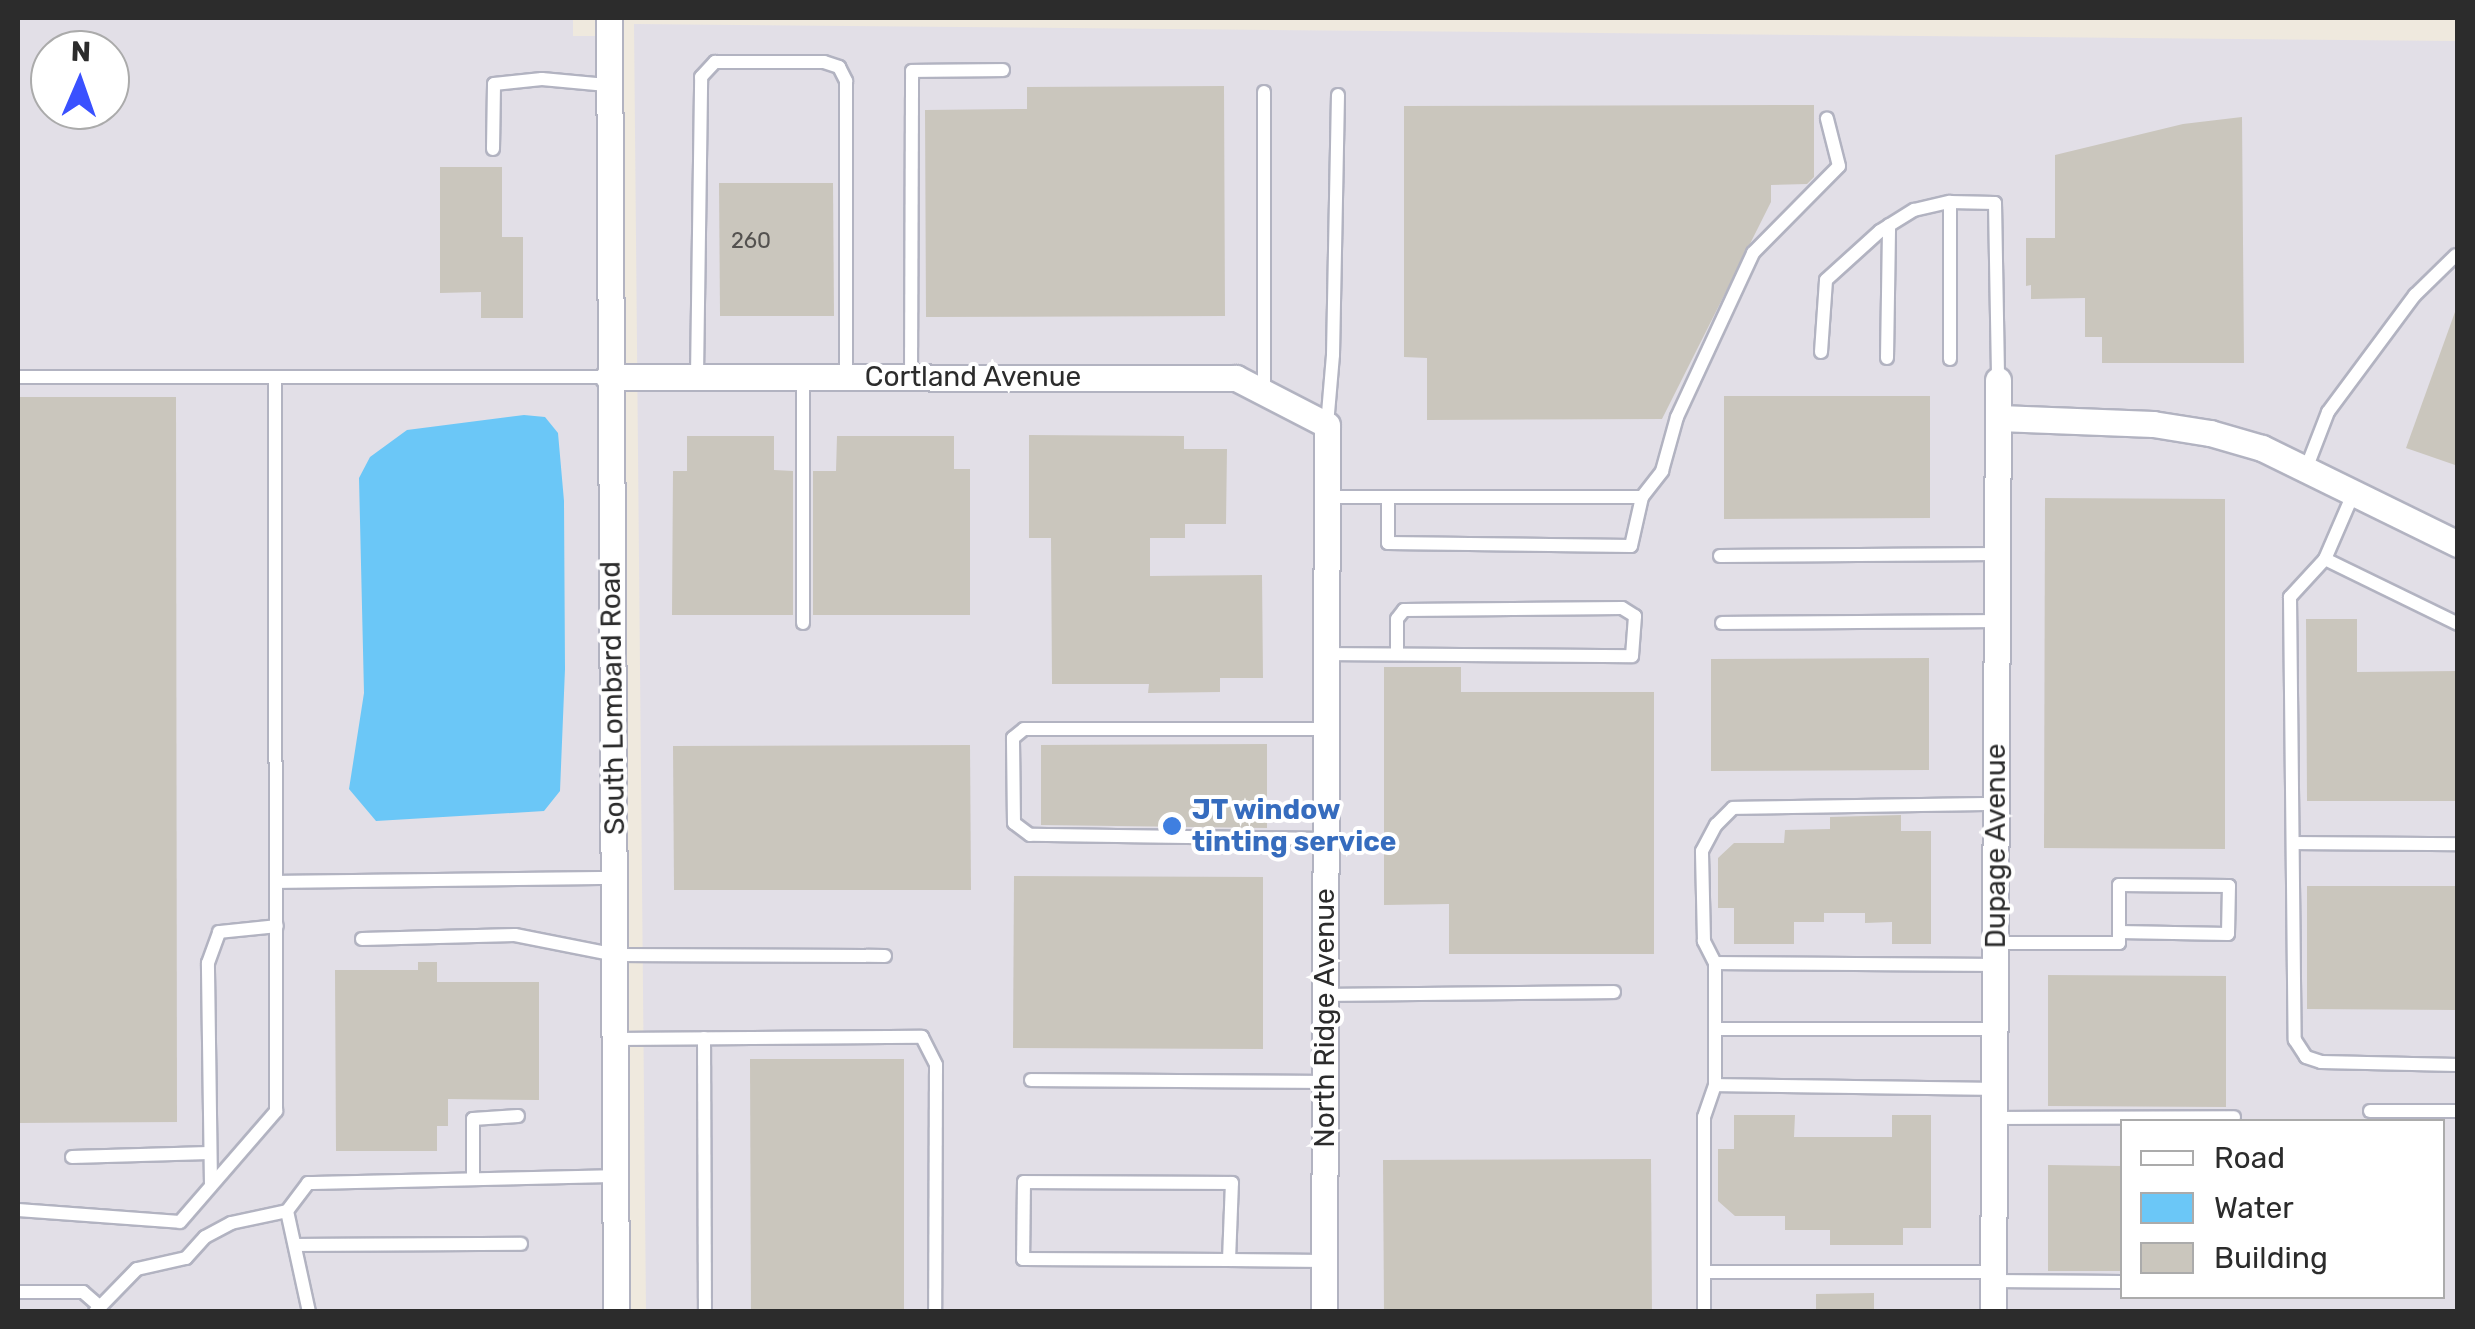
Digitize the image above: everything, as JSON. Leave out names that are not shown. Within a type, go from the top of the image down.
[{"type":"street","name":"South Lombard Road","points":[[609,18],[616,1312]]},
{"type":"street","name":"Cortland Avenue","points":[[608,377],[1236,378],[1327,426]]},
{"type":"street","name":"Dupage Avenue","points":[[1993,1312],[1998,380]]},
{"type":"street","points":[[1998,418],[2153,424],[2210,432],[2262,448],[2458,544]]},
{"type":"street","name":"North Ridge Avenue","points":[[1324,1312],[1327,426]]},
{"type":"lane","points":[[697,376],[702,77],[715,62],[824,62],[839,67],[846,81],[846,376]]},
{"type":"lane","points":[[911,376],[912,71],[1003,70]]},
{"type":"lane","points":[[494,149],[494,84],[542,79],[608,85]]},
{"type":"lane","points":[[1264,92],[1264,392]]},
{"type":"lane","points":[[1327,426],[1334,356],[1338,95]]},
{"type":"lane","points":[[1388,497],[1388,543],[1630,546],[1642,497],[1662,470],[1684,402],[1753,253],[1840,166],[1828,118]]},
{"type":"lane","points":[[1950,202],[1950,359]]},
{"type":"lane","points":[[1820,352],[1826,280],[1889,225],[1914,210],[1950,202],[1994,202],[1998,380]]},
{"type":"lane","points":[[1887,358],[1889,225]]},
{"type":"lane","points":[[2306,470],[2328,412],[2415,295],[2456,255]]},
{"type":"lane","points":[[803,376],[804,623]]},
{"type":"lane","points":[[18,378],[608,377]]},
{"type":"lane","points":[[18,1210],[159,1224],[180,1222],[276,1111],[275,379]]},
{"type":"lane","points":[[2354,492],[2326,559],[2290,597],[2296,1040],[2306,1057],[2320,1062],[2458,1065]]},
{"type":"lane","points":[[1326,497],[1642,497]]},
{"type":"lane","points":[[1720,556],[1998,554]]},
{"type":"lane","points":[[2326,559],[2458,624]]},
{"type":"lane","points":[[1325,654],[1632,656],[1636,616],[1622,608],[1404,610],[1397,619],[1397,654]]},
{"type":"lane","points":[[1722,623],[1997,621]]},
{"type":"lane","points":[[1326,730],[1024,729],[1013,738],[1014,823],[1030,835],[1326,839]]},
{"type":"lane","points":[[1704,1312],[1704,1117],[1715,1085],[1715,963],[1704,942],[1702,851],[1732,808],[1996,804]]},
{"type":"lane","points":[[2296,842],[2458,844]]},
{"type":"lane","points":[[277,882],[616,878]]},
{"type":"lane","points":[[1715,963],[1996,954],[2119,943],[2119,932],[2119,885],[2229,886],[2228,934],[2119,932]]},
{"type":"lane","points":[[210,1185],[208,963],[219,932],[277,926]]},
{"type":"lane","points":[[362,939],[515,935],[616,955],[885,956]]},
{"type":"lane","points":[[1325,995],[1614,992]]},
{"type":"lane","points":[[1715,1029],[1994,1029]]},
{"type":"lane","points":[[616,1039],[922,1037],[936,1065],[934,1312]]},
{"type":"lane","points":[[704,1038],[705,1312]]},
{"type":"lane","points":[[1031,1080],[1325,1082]]},
{"type":"lane","points":[[1715,1085],[1994,1089]]},
{"type":"lane","points":[[2370,1111],[2458,1111]]},
{"type":"lane","points":[[473,1178],[473,1119],[518,1116]]},
{"type":"lane","points":[[1994,1118],[2234,1117]]},
{"type":"lane","points":[[72,1157],[210,1154]]},
{"type":"lane","points":[[18,1292],[83,1292],[97,1309],[138,1268],[186,1258],[205,1238],[231,1223],[288,1211],[308,1183],[616,1176]]},
{"type":"lane","points":[[1230,1260],[1232,1183],[1024,1182],[1024,1258],[1324,1261]]},
{"type":"lane","points":[[288,1211],[309,1312]]},
{"type":"lane","points":[[295,1246],[521,1244]]},
{"type":"lane","points":[[1704,1272],[2120,1282]]},
{"type":"shaded area","points":[[18,18],[573,18],[573,36],[600,36],[602,1311],[18,1311]]},
{"type":"shaded area","points":[[634,24],[2457,41],[2457,1311],[646,1311]]},
{"type":"water","points":[[524,415],[545,417],[558,433],[564,501],[565,669],[560,791],[544,811],[376,821],[349,789],[364,693],[359,478],[370,457],[407,430]]},
{"type":"building","points":[[1224,86],[1225,316],[926,317],[925,110],[1027,109],[1027,87]]},
{"type":"building","points":[[1814,105],[1814,177],[1807,184],[1771,185],[1771,202],[1662,419],[1427,420],[1427,358],[1404,357],[1404,106]]},
{"type":"building","points":[[2242,117],[2244,363],[2102,363],[2102,337],[2085,337],[2085,298],[2031,299],[2031,285],[2026,286],[2026,238],[2055,238],[2055,155],[2183,124]]},
{"type":"building","points":[[440,167],[502,167],[502,237],[523,237],[523,318],[481,318],[481,292],[440,293]]},
{"type":"building","points":[[719,183],[833,183],[834,316],[720,316]]},
{"type":"building","points":[[2458,312],[2458,466],[2406,448]]},
{"type":"building","points":[[1724,396],[1930,396],[1930,518],[1724,519]]},
{"type":"building","points":[[18,397],[176,397],[177,1122],[18,1123]]},
{"type":"building","points":[[1029,435],[1184,436],[1184,449],[1227,449],[1226,524],[1185,524],[1185,538],[1150,538],[1150,576],[1262,575],[1263,678],[1220,678],[1220,692],[1148,693],[1149,684],[1052,684],[1051,538],[1029,538]]},
{"type":"building","points":[[687,436],[774,436],[774,470],[793,471],[793,615],[672,615],[673,471],[687,471]]},
{"type":"building","points":[[837,436],[954,436],[954,469],[970,469],[970,615],[813,615],[813,471],[836,471]]},
{"type":"building","points":[[2045,498],[2225,499],[2225,849],[2044,848]]},
{"type":"building","points":[[2306,619],[2357,619],[2357,672],[2458,671],[2458,801],[2307,801]]},
{"type":"building","points":[[1929,658],[1929,770],[1711,771],[1711,659]]},
{"type":"building","points":[[1384,667],[1461,667],[1461,692],[1654,692],[1654,954],[1449,954],[1449,904],[1384,905]]},
{"type":"building","points":[[1267,744],[1267,828],[1041,825],[1041,745]]},
{"type":"building","points":[[970,745],[971,890],[674,890],[673,746]]},
{"type":"building","points":[[1901,815],[1901,831],[1931,831],[1931,944],[1892,944],[1892,922],[1865,923],[1865,913],[1824,913],[1824,922],[1794,922],[1794,944],[1734,944],[1734,908],[1718,908],[1718,858],[1734,843],[1784,843],[1785,830],[1830,829],[1830,817]]},
{"type":"building","points":[[1014,876],[1263,877],[1263,1049],[1013,1048]]},
{"type":"building","points":[[2307,886],[2458,886],[2458,1010],[2307,1009]]},
{"type":"building","points":[[418,962],[437,962],[437,982],[539,982],[539,1100],[448,1099],[448,1126],[437,1126],[437,1151],[336,1151],[335,970],[418,970]]},
{"type":"building","points":[[2048,975],[2226,976],[2226,1107],[2048,1106]]},
{"type":"building","points":[[750,1059],[904,1059],[904,1312],[751,1312]]},
{"type":"building","points":[[1734,1115],[1795,1115],[1794,1137],[1892,1137],[1892,1115],[1931,1115],[1931,1228],[1903,1228],[1903,1245],[1830,1245],[1830,1230],[1785,1230],[1785,1216],[1735,1216],[1718,1201],[1718,1149],[1734,1149]]},
{"type":"building","points":[[1651,1159],[1652,1312],[1384,1312],[1383,1160]]},
{"type":"building","points":[[2048,1165],[2120,1166],[2120,1271],[2048,1271]]},
{"type":"building","points":[[1874,1293],[1874,1312],[1816,1312],[1816,1294]]},
{"type":"place","name":"JT window tinting service","points":[[1172,826]]}]
